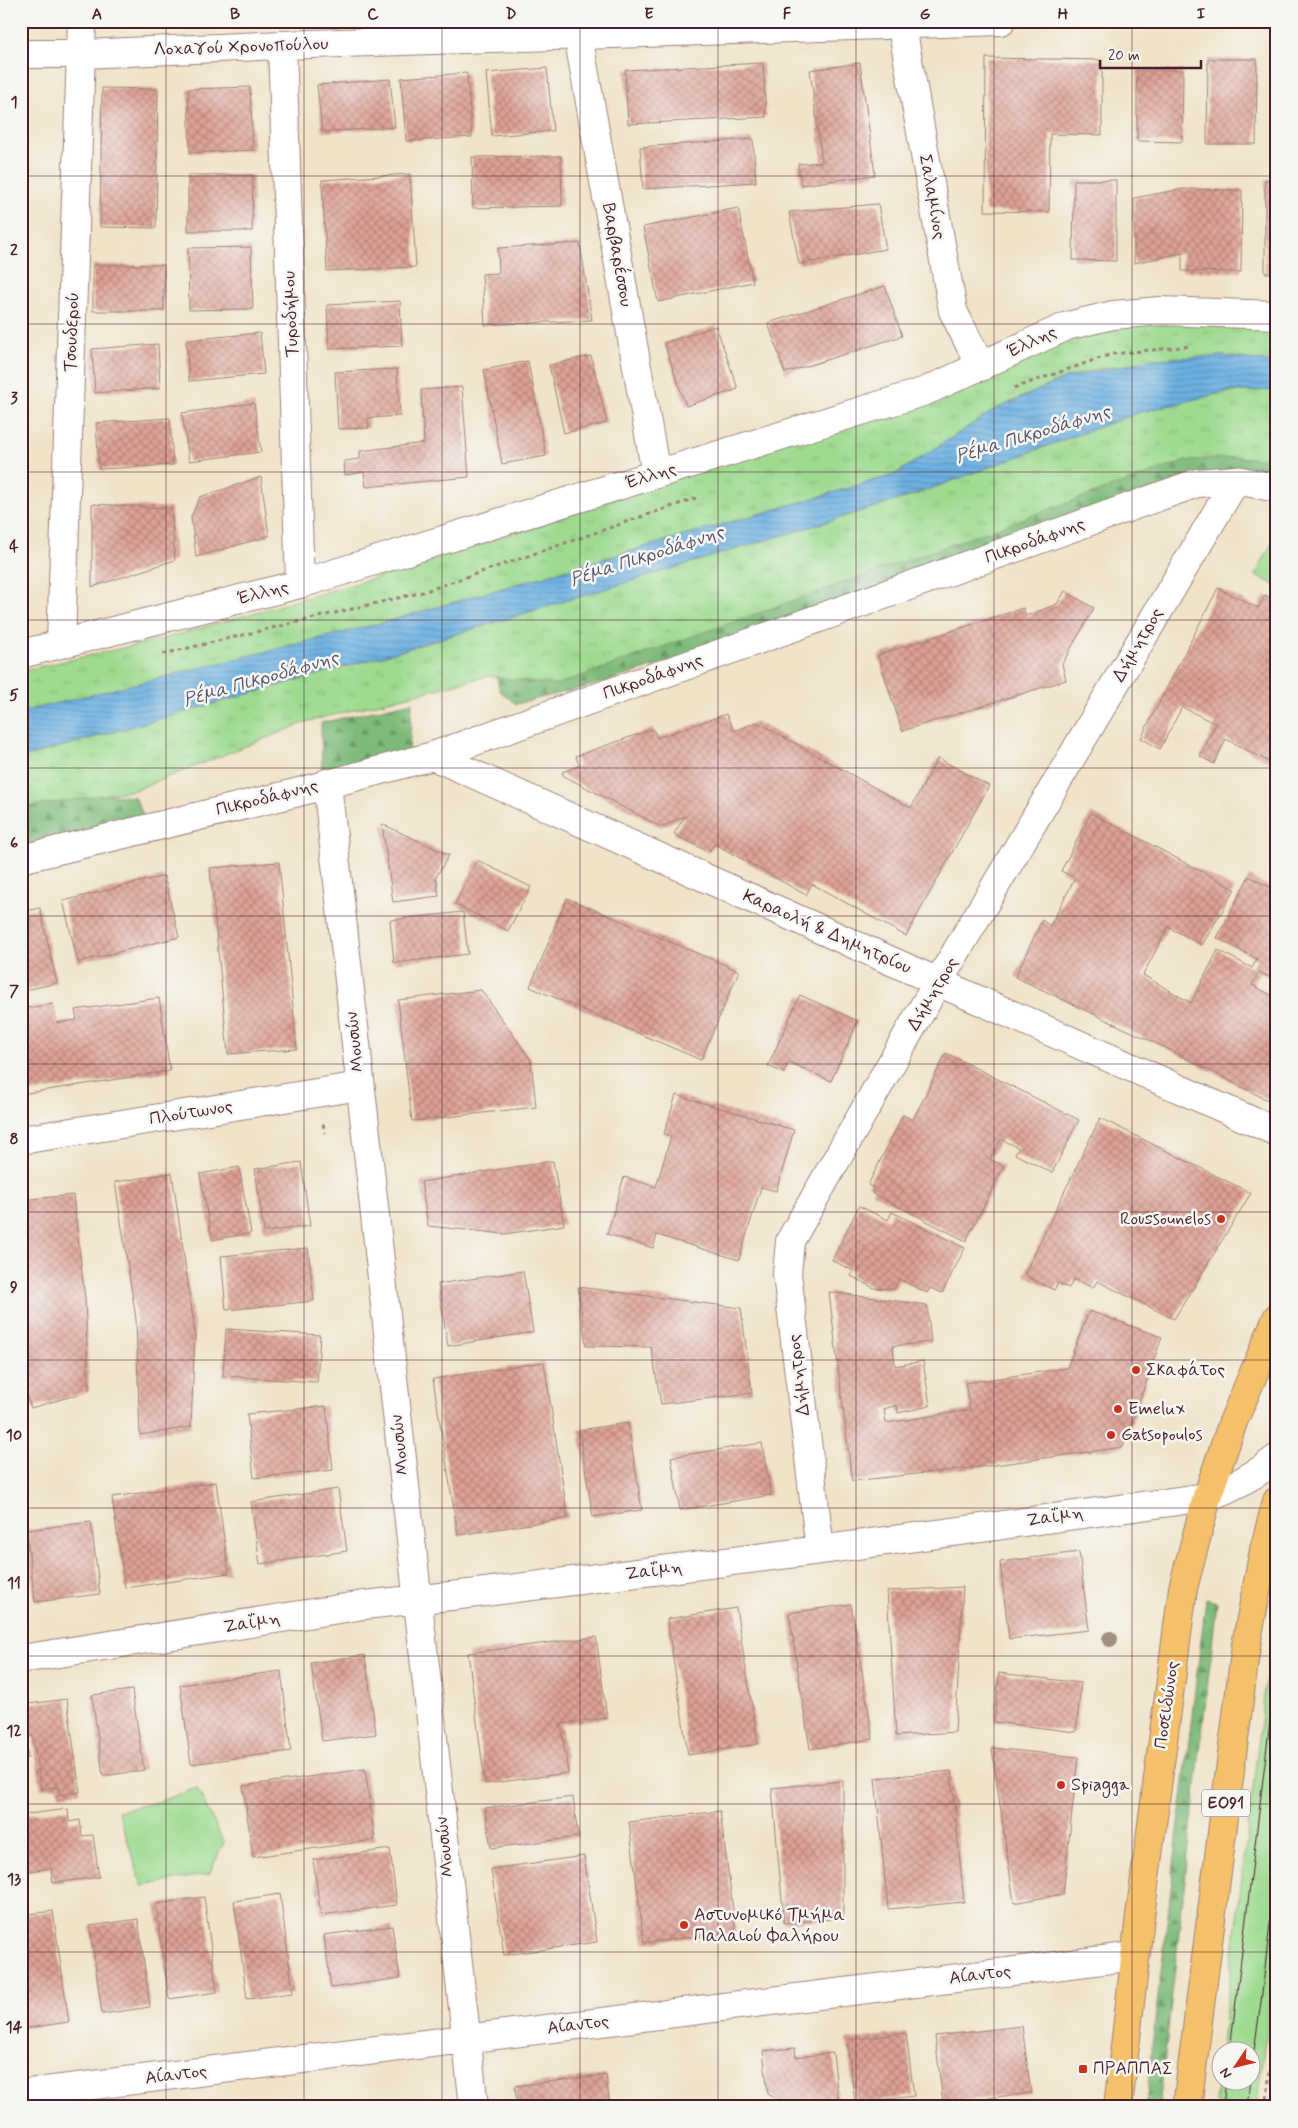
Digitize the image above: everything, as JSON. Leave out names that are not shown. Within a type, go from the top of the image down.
[{"type":"highway","name":"Ποσειδώνος","points":[[1118,2107],[1135,1956],[1183,1588],[1207,1497],[1233,1422],[1277,1318]]},
{"type":"highway","name":"ΕΟ91","points":[[1187,2107],[1246,1645],[1264,1550],[1277,1501]]},
{"type":"street","name":"Τσουδερού","points":[[62,643],[82,21]]},
{"type":"street","name":"Λοχαγού Χρονοπούλου","points":[[21,54],[82,54],[282,45],[1001,21]]},
{"type":"street","name":"Σαλαμίνος","points":[[902,23],[953,311],[981,367]]},
{"type":"street","name":"Βαρβαρέσσου","points":[[578,35],[656,474]]},
{"type":"street","name":"Τυροδήμου","points":[[282,45],[300,584]]},
{"type":"street","name":"Έλλης","points":[[21,654],[300,584],[926,391],[1067,326],[1113,315],[1160,311],[1277,315]]},
{"type":"street","name":"Πικροδάφνης","points":[[21,859],[286,795],[433,756],[1197,483],[1236,480],[1277,488]]},
{"type":"street","name":"Δήμητρος","points":[[820,1550],[787,1274],[790,1241],[939,982],[1236,480]]},
{"type":"street","name":"Καραολή & Δημητρίου","points":[[433,756],[1277,1132]]},
{"type":"street","name":"Μουσών","points":[[326,783],[474,2107]]},
{"type":"street","name":"Πλούτωνος","points":[[21,1140],[360,1086]]},
{"type":"street","name":"Ζαΐμη","points":[[21,1659],[364,1605],[820,1550],[1207,1497],[1233,1488],[1258,1473],[1277,1458]]},
{"type":"street","name":"Αίαντος","points":[[21,2094],[1135,1956]]},
{"type":"path","points":[[1266,2107],[1277,2009]]},
{"type":"green space","points":[[1148,319],[1277,324],[1277,363],[1222,356],[1104,368],[1066,378],[996,409],[894,475],[382,623],[21,714],[21,671],[163,639],[413,567],[707,467],[1062,338]]},
{"type":"green space","points":[[1277,390],[1277,460],[1237,457],[1185,461],[556,685],[488,676],[309,721],[135,790],[21,808],[21,758],[400,651],[905,498],[1137,413],[1225,392]]},
{"type":"green space","points":[[1277,400],[1277,482],[1258,476],[602,683],[516,704],[500,691],[489,647]]},
{"type":"green space","points":[[1277,534],[1277,586],[1255,575]]},
{"type":"green space","points":[[412,702],[409,753],[322,772],[321,723]]},
{"type":"green space","points":[[77,792],[135,797],[143,815],[141,824],[21,851],[21,802]]},
{"type":"green space","points":[[1206,1599],[1217,1602],[1159,2107],[1146,2107],[1151,2055]]},
{"type":"green space","points":[[1277,1610],[1277,1933],[1260,2081],[1260,2040],[1222,2040],[1269,1655]]},
{"type":"green space","points":[[197,1788],[224,1843],[209,1874],[142,1886],[118,1811],[157,1802]]},
{"type":"green space","points":[[1216,2090],[1259,2090],[1257,2107],[1233,2107],[1215,2104]]},
{"type":"water","name":"Ρέμα Πικροδάφνης","points":[[1222,356],[1277,363],[1277,390],[1225,392],[1137,413],[905,498],[400,651],[21,758],[21,712],[382,623],[894,475],[996,409],[1066,378],[1153,359]]},
{"type":"building","points":[[986,58],[1102,60],[1102,135],[1050,134],[1049,212],[985,211]]},
{"type":"building","points":[[1208,59],[1257,59],[1256,144],[1207,144]]},
{"type":"building","points":[[763,63],[766,117],[628,124],[625,70]]},
{"type":"building","points":[[860,63],[875,175],[801,185],[798,164],[822,162],[810,70]]},
{"type":"building","points":[[547,68],[553,131],[492,136],[486,73]]},
{"type":"building","points":[[1137,70],[1183,70],[1182,142],[1137,141]]},
{"type":"building","points":[[467,73],[472,137],[406,141],[401,78]]},
{"type":"building","points":[[390,79],[395,127],[322,132],[317,85]]},
{"type":"building","points":[[250,87],[253,150],[190,153],[188,89]]},
{"type":"building","points":[[102,88],[158,89],[156,228],[100,227]]},
{"type":"building","points":[[21,95],[27,95],[26,179],[21,179]]},
{"type":"building","points":[[753,139],[756,182],[643,189],[640,147]]},
{"type":"building","points":[[561,156],[562,206],[473,208],[472,157]]},
{"type":"building","points":[[410,174],[416,267],[327,271],[322,180]]},
{"type":"building","points":[[188,175],[253,175],[252,231],[188,231]]},
{"type":"building","points":[[1074,180],[1116,180],[1116,261],[1073,260]]},
{"type":"building","points":[[1265,180],[1277,180],[1277,273],[1265,273]]},
{"type":"building","points":[[1183,189],[1242,190],[1241,272],[1182,271],[1182,253],[1134,263],[1134,198]]},
{"type":"building","points":[[878,204],[886,249],[799,264],[789,212]]},
{"type":"building","points":[[738,208],[753,282],[658,302],[643,227]]},
{"type":"building","points":[[580,243],[592,320],[485,325],[482,274],[499,273],[498,248]]},
{"type":"building","points":[[251,247],[253,309],[189,310],[188,248]]},
{"type":"building","points":[[93,265],[164,265],[164,311],[93,311]]},
{"type":"building","points":[[21,271],[26,271],[24,318],[21,318]]},
{"type":"building","points":[[885,286],[902,336],[785,373],[768,323]]},
{"type":"building","points":[[400,301],[402,346],[329,349],[327,305]]},
{"type":"building","points":[[716,326],[738,389],[686,406],[664,343]]},
{"type":"building","points":[[260,333],[264,374],[189,381],[186,340]]},
{"type":"building","points":[[158,344],[160,388],[95,393],[92,349]]},
{"type":"building","points":[[591,356],[607,423],[564,433],[549,365]]},
{"type":"building","points":[[528,361],[546,456],[502,464],[484,370]]},
{"type":"building","points":[[397,369],[400,416],[368,418],[369,428],[338,429],[335,372]]},
{"type":"building","points":[[462,387],[469,477],[366,487],[364,472],[345,475],[344,461],[360,459],[360,451],[424,443],[421,390]]},
{"type":"building","points":[[21,392],[25,392],[23,446],[21,446]]},
{"type":"building","points":[[254,403],[261,452],[189,461],[182,413]]},
{"type":"building","points":[[170,418],[173,465],[99,469],[96,423]]},
{"type":"building","points":[[261,477],[269,536],[196,557],[191,517],[200,497]]},
{"type":"building","points":[[92,504],[171,508],[175,560],[92,587]]},
{"type":"building","points":[[1218,588],[1258,608],[1265,595],[1277,601],[1275,765],[1226,739],[1214,764],[1200,756],[1216,724],[1182,707],[1160,749],[1141,738]]},
{"type":"building","points":[[1065,591],[1094,608],[1062,664],[1066,680],[902,731],[878,655],[1023,608],[1026,616],[1057,604]]},
{"type":"building","points":[[726,714],[734,731],[757,722],[911,808],[938,758],[989,786],[906,936],[812,884],[806,895],[715,844],[708,852],[674,834],[685,816],[661,827],[564,776],[562,772],[579,766],[576,756],[653,729],[657,738]]},
{"type":"building","points":[[1091,813],[1235,889],[1202,945],[1168,927],[1143,975],[1191,1003],[1218,950],[1252,968],[1257,959],[1217,938],[1249,876],[1277,891],[1277,981],[1259,972],[1252,985],[1277,998],[1277,1105],[1168,1049],[1015,977],[1042,920],[1050,926],[1075,878],[1061,871]]},
{"type":"building","points":[[382,824],[449,855],[436,877],[439,896],[393,902]]},
{"type":"building","points":[[477,860],[531,887],[508,931],[455,904]]},
{"type":"building","points":[[279,862],[297,1049],[228,1054],[210,868]]},
{"type":"building","points":[[1277,866],[1277,879],[1272,877]]},
{"type":"building","points":[[164,876],[179,937],[78,962],[63,901]]},
{"type":"building","points":[[567,898],[739,971],[701,1060],[530,987]]},
{"type":"building","points":[[40,908],[57,983],[21,991],[21,912]]},
{"type":"building","points":[[463,912],[468,954],[394,963],[390,920]]},
{"type":"building","points":[[481,990],[531,1060],[536,1107],[412,1121],[398,1000]]},
{"type":"building","points":[[800,995],[858,1021],[831,1081],[789,1062],[784,1073],[768,1066]]},
{"type":"building","points":[[159,998],[170,1071],[21,1094],[21,1009],[53,1004],[57,1023],[77,1020],[75,1010]]},
{"type":"building","points":[[946,1053],[1079,1120],[1052,1173],[1015,1154],[1019,1148],[1001,1139],[990,1159],[1004,1166],[966,1241],[872,1193],[874,1188],[868,1185],[903,1115],[913,1120]]},
{"type":"building","points":[[676,1095],[794,1130],[776,1191],[761,1187],[739,1260],[657,1235],[653,1248],[607,1234],[624,1177],[656,1187],[671,1136],[664,1134]]},
{"type":"building","points":[[1100,1118],[1251,1193],[1174,1319],[1097,1281],[1093,1288],[1074,1279],[1069,1288],[1058,1283],[1054,1290],[1024,1275]]},
{"type":"building","points":[[553,1161],[564,1225],[505,1234],[428,1226],[421,1182]]},
{"type":"building","points":[[301,1162],[310,1226],[264,1232],[255,1169]]},
{"type":"building","points":[[239,1167],[251,1233],[212,1240],[200,1174]]},
{"type":"building","points":[[172,1173],[195,1332],[191,1427],[140,1435],[136,1319],[115,1182]]},
{"type":"building","points":[[73,1195],[85,1299],[89,1391],[31,1408],[21,1380],[21,1200]]},
{"type":"building","points":[[859,1206],[888,1220],[892,1212],[965,1248],[942,1293],[930,1288],[927,1293],[899,1279],[894,1289],[874,1288],[851,1276],[853,1271],[832,1260]]},
{"type":"building","points":[[308,1248],[314,1301],[226,1310],[221,1256]]},
{"type":"building","points":[[523,1271],[533,1332],[448,1346],[438,1284]]},
{"type":"building","points":[[578,1287],[741,1308],[752,1393],[661,1404],[651,1347],[586,1346]]},
{"type":"building","points":[[829,1292],[927,1305],[931,1342],[893,1346],[895,1366],[923,1361],[930,1406],[898,1413],[897,1405],[884,1409],[886,1423],[970,1410],[965,1383],[1067,1368],[1089,1311],[1162,1337],[1123,1447],[980,1467],[852,1481]]},
{"type":"building","points":[[226,1329],[320,1335],[317,1382],[223,1376]]},
{"type":"building","points":[[544,1362],[568,1518],[458,1535],[433,1379]]},
{"type":"building","points":[[326,1406],[333,1470],[254,1478],[247,1414]]},
{"type":"building","points":[[628,1423],[642,1510],[593,1517],[579,1430]]},
{"type":"building","points":[[762,1443],[771,1495],[680,1510],[671,1457]]},
{"type":"building","points":[[216,1482],[229,1573],[125,1588],[112,1497]]},
{"type":"building","points":[[338,1489],[347,1551],[260,1564],[251,1502]]},
{"type":"building","points":[[91,1522],[100,1594],[35,1602],[26,1530]]},
{"type":"building","points":[[1079,1552],[1089,1630],[1009,1639],[1000,1562]]},
{"type":"building","points":[[963,1587],[955,1732],[896,1736],[887,1591]]},
{"type":"building","points":[[851,1604],[873,1739],[810,1749],[789,1613]]},
{"type":"building","points":[[736,1608],[758,1744],[688,1755],[667,1619]]},
{"type":"building","points":[[596,1637],[607,1718],[561,1724],[568,1773],[485,1784],[468,1653]]},
{"type":"building","points":[[365,1655],[376,1734],[322,1741],[311,1663]]},
{"type":"building","points":[[281,1671],[291,1751],[191,1764],[180,1685]]},
{"type":"building","points":[[999,1673],[1081,1683],[1076,1732],[994,1722]]},
{"type":"building","points":[[132,1690],[144,1770],[103,1776],[92,1695]]},
{"type":"building","points":[[67,1699],[80,1792],[59,1795],[58,1787],[41,1789],[33,1736],[25,1737],[28,1758],[21,1759],[21,1705]]},
{"type":"building","points":[[992,1748],[1078,1757],[1063,1894],[1014,1903]]},
{"type":"building","points":[[365,1769],[375,1840],[253,1857],[243,1786]]},
{"type":"building","points":[[951,1771],[964,1902],[888,1909],[875,1778]]},
{"type":"building","points":[[843,1781],[843,1918],[784,1923],[772,1788]]},
{"type":"building","points":[[573,1797],[578,1837],[491,1848],[485,1808]]},
{"type":"building","points":[[68,1809],[69,1822],[80,1820],[82,1836],[93,1835],[99,1877],[53,1883],[51,1868],[21,1872],[21,1815]]},
{"type":"building","points":[[720,1811],[736,1932],[644,1943],[629,1822]]},
{"type":"building","points":[[390,1849],[397,1905],[321,1915],[313,1860]]},
{"type":"building","points":[[584,1856],[597,1942],[504,1955],[491,1869]]},
{"type":"building","points":[[280,1894],[293,1993],[247,1999],[234,1901]]},
{"type":"building","points":[[204,1897],[217,1992],[169,1999],[156,1904]]},
{"type":"building","points":[[53,1911],[69,2022],[21,2029],[21,1915]]},
{"type":"building","points":[[138,1919],[150,2007],[102,2014],[90,1926]]},
{"type":"building","points":[[392,1926],[400,1978],[331,1988],[324,1935]]},
{"type":"building","points":[[1022,2026],[1031,2093],[943,2103],[935,2036]]},
{"type":"building","points":[[906,2033],[914,2096],[855,2103],[847,2040]]},
{"type":"building","points":[[795,2048],[796,2057],[833,2053],[839,2107],[790,2107],[768,2094],[763,2051]]},
{"type":"building","points":[[606,2075],[610,2107],[517,2107],[515,2086]]},
{"type":"building","points":[[408,2100],[409,2107],[372,2107],[372,2106]]},
{"type":"tram line","points":[[1231,2040],[1277,1664]]},
{"type":"tram line","points":[[1256,2040],[1277,1863]]},
{"type":"tram line","points":[[1223,2107],[1225,2090]]},
{"type":"tram line","points":[[1247,2107],[1249,2090]]},
{"type":"place","name":"Roussounelos","points":[[1221,1219]]},
{"type":"place","name":"Σκαφάτος","points":[[1136,1370]]},
{"type":"place","name":"Emelux","points":[[1118,1409]]},
{"type":"place","name":"Gatsopoulos","points":[[1111,1435]]},
{"type":"place","name":"Spiagga","points":[[1061,1785]]},
{"type":"place","name":"Αστυνομικό Τμήμα Παλαιού Φαλήρου","points":[[684,1925]]},
{"type":"place","name":"ΠΡΑΠΠΑΣ","points":[[1083,2069]]}]
